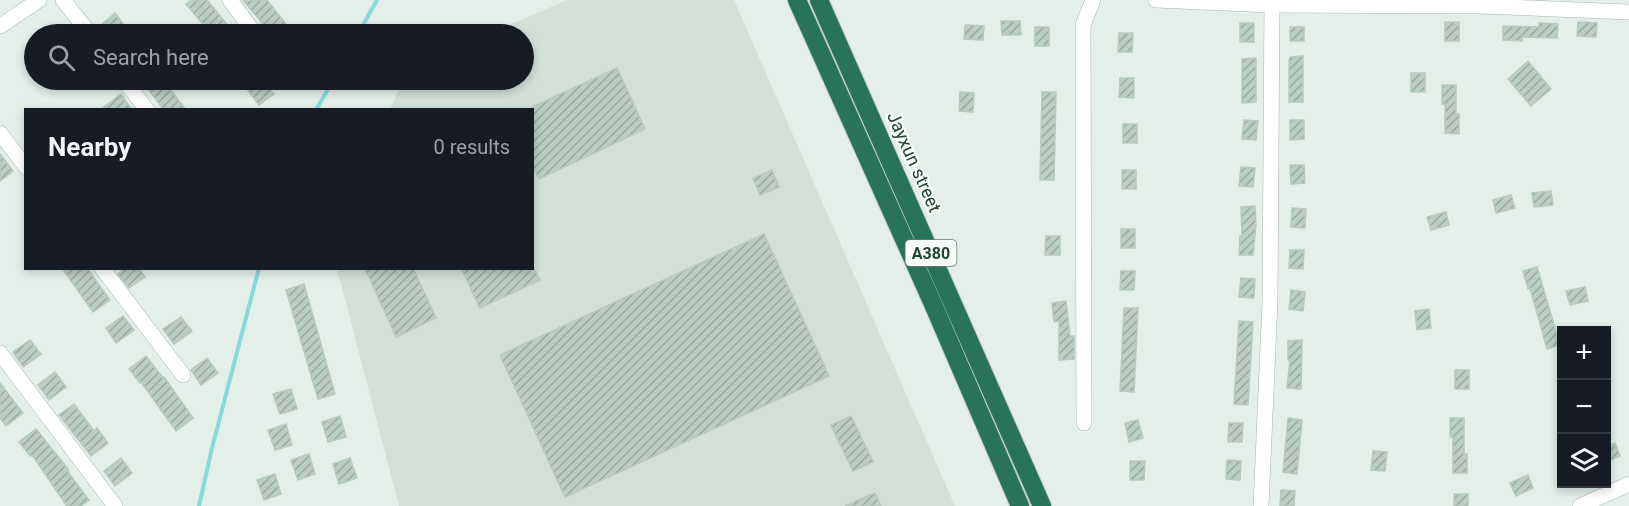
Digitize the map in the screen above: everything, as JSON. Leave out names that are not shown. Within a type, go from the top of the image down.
[{"type":"highway","name":"A380","points":[[797,0],[933,304],[1020,506]]},
{"type":"highway","name":"Jayxun street","points":[[819,0],[1042,506]]},
{"type":"street","points":[[0,26],[39,0]]},
{"type":"street","points":[[63,0],[82,24]]},
{"type":"street","points":[[230,0],[248,24]]},
{"type":"street","points":[[1084,423],[1083,25],[1093,0]]},
{"type":"street","points":[[1156,0],[1272,3],[1481,3],[1629,12]]},
{"type":"street","points":[[1261,506],[1270,301],[1272,3]]},
{"type":"street","points":[[132,90],[145,108]]},
{"type":"street","points":[[0,133],[24,164]]},
{"type":"street","points":[[104,270],[183,375]]},
{"type":"street","points":[[0,353],[115,506]]},
{"type":"street","points":[[1580,506],[1629,484]]},
{"type":"shaded area","points":[[567,0],[734,0],[955,506],[399,506],[337,270],[534,270],[534,108],[390,108],[399,90],[534,90],[534,24],[511,24]]},
{"type":"building","points":[[191,0],[207,0],[227,24],[203,24],[186,4]]},
{"type":"building","points":[[243,0],[267,0],[286,24],[263,24]]},
{"type":"building","points":[[115,13],[123,24],[102,24]]},
{"type":"building","points":[[1001,21],[1020,21],[1021,35],[1002,35]]},
{"type":"building","points":[[1445,22],[1459,22],[1459,41],[1445,41]]},
{"type":"building","points":[[1578,22],[1597,23],[1596,37],[1577,36]]},
{"type":"building","points":[[1240,23],[1254,23],[1254,42],[1240,42]]},
{"type":"building","points":[[1539,23],[1558,24],[1557,38],[1522,37],[1522,41],[1503,40],[1503,26],[1539,27]]},
{"type":"building","points":[[965,25],[984,26],[983,40],[964,39]]},
{"type":"building","points":[[1035,27],[1049,27],[1049,46],[1035,46]]},
{"type":"building","points":[[1290,27],[1304,27],[1304,41],[1290,41]]},
{"type":"building","points":[[1119,33],[1133,33],[1132,52],[1118,52]]},
{"type":"building","points":[[1303,56],[1303,102],[1289,102],[1289,60],[1290,57]]},
{"type":"building","points":[[1256,58],[1256,102],[1242,103],[1242,59]]},
{"type":"building","points":[[1528,61],[1551,89],[1531,106],[1508,79]]},
{"type":"building","points":[[617,68],[645,129],[539,179],[534,169],[534,108],[532,107]]},
{"type":"building","points":[[1411,73],[1425,73],[1425,92],[1411,92]]},
{"type":"building","points":[[1120,78],[1134,78],[1134,98],[1119,97]]},
{"type":"building","points":[[1442,85],[1456,85],[1459,134],[1445,133],[1445,104],[1442,104]]},
{"type":"building","points":[[149,90],[171,90],[184,108],[162,108]]},
{"type":"building","points":[[248,90],[271,90],[274,94],[259,105]]},
{"type":"building","points":[[960,92],[974,93],[973,112],[959,111]]},
{"type":"building","points":[[1042,92],[1056,92],[1054,180],[1040,180]]},
{"type":"building","points":[[121,94],[131,108],[103,108]]},
{"type":"building","points":[[1244,120],[1258,121],[1256,140],[1242,139]]},
{"type":"building","points":[[1290,120],[1304,120],[1304,139],[1290,140]]},
{"type":"building","points":[[1123,124],[1137,124],[1137,143],[1123,143]]},
{"type":"building","points":[[0,154],[13,171],[0,181]]},
{"type":"building","points":[[1290,165],[1304,165],[1305,183],[1291,184]]},
{"type":"building","points":[[1241,167],[1255,168],[1253,187],[1239,186]]},
{"type":"building","points":[[772,170],[779,187],[760,195],[753,178]]},
{"type":"building","points":[[1122,170],[1136,170],[1136,189],[1122,189]]},
{"type":"building","points":[[1551,191],[1553,205],[1534,207],[1532,193]]},
{"type":"building","points":[[1511,195],[1515,208],[1496,213],[1493,200]]},
{"type":"building","points":[[1255,206],[1253,255],[1239,255],[1240,236],[1242,236],[1241,207]]},
{"type":"building","points":[[1292,208],[1306,209],[1305,228],[1291,227]]},
{"type":"building","points":[[1446,212],[1449,225],[1431,230],[1427,217]]},
{"type":"building","points":[[1121,229],[1135,229],[1135,248],[1121,248]]},
{"type":"building","points":[[764,234],[829,376],[565,497],[500,355]]},
{"type":"building","points":[[1046,236],[1060,236],[1060,255],[1045,255]]},
{"type":"building","points":[[1290,250],[1304,250],[1303,269],[1289,268]]},
{"type":"building","points":[[1537,267],[1557,335],[1557,346],[1547,349],[1523,271]]},
{"type":"building","points":[[534,268],[540,280],[480,308],[462,270],[534,270]]},
{"type":"building","points":[[63,270],[88,270],[110,300],[93,312]]},
{"type":"building","points":[[123,270],[140,270],[145,277],[129,288],[118,274]]},
{"type":"building","points":[[366,270],[414,270],[436,318],[396,337]]},
{"type":"building","points":[[1121,271],[1135,271],[1134,290],[1120,290]]},
{"type":"building","points":[[1241,278],[1255,279],[1254,298],[1239,297]]},
{"type":"building","points":[[304,284],[335,394],[318,399],[286,290]]},
{"type":"building","points":[[1585,287],[1588,301],[1570,305],[1566,291]]},
{"type":"building","points":[[1291,290],[1305,292],[1303,311],[1289,309]]},
{"type":"building","points":[[1066,301],[1070,336],[1074,336],[1074,359],[1059,360],[1059,321],[1054,322],[1052,303]]},
{"type":"building","points":[[1124,308],[1138,308],[1134,392],[1120,391]]},
{"type":"building","points":[[1429,309],[1431,328],[1417,330],[1415,311]]},
{"type":"building","points":[[123,316],[134,330],[116,343],[106,328]]},
{"type":"building","points":[[181,317],[192,331],[174,344],[163,329]]},
{"type":"building","points":[[1239,321],[1253,322],[1248,405],[1234,404]]},
{"type":"building","points":[[30,340],[41,354],[23,367],[13,352]]},
{"type":"building","points":[[1302,340],[1301,389],[1287,388],[1290,360],[1288,360],[1288,341]]},
{"type":"building","points":[[146,356],[193,418],[176,431],[129,369]]},
{"type":"building","points":[[207,358],[218,373],[201,385],[191,370]]},
{"type":"building","points":[[1455,370],[1469,370],[1469,389],[1455,389]]},
{"type":"building","points":[[55,372],[66,387],[49,400],[38,385]]},
{"type":"building","points":[[0,383],[23,413],[6,426],[0,418]]},
{"type":"building","points":[[291,389],[297,409],[280,414],[273,394]]},
{"type":"building","points":[[74,404],[94,431],[97,428],[108,443],[91,456],[59,415]]},
{"type":"building","points":[[340,416],[346,437],[328,442],[322,422]]},
{"type":"building","points":[[851,416],[873,462],[853,471],[831,425]]},
{"type":"building","points":[[1288,418],[1302,420],[1297,474],[1283,472]]},
{"type":"building","points":[[1450,418],[1464,418],[1464,454],[1467,454],[1467,473],[1453,473],[1453,437],[1450,437]]},
{"type":"building","points":[[1138,420],[1143,438],[1129,442],[1125,423]]},
{"type":"building","points":[[1229,423],[1243,423],[1242,442],[1228,442]]},
{"type":"building","points":[[286,424],[292,445],[275,450],[268,430]]},
{"type":"building","points":[[36,429],[69,470],[68,472],[89,500],[81,506],[67,506],[32,455],[30,456],[19,442]]},
{"type":"building","points":[[1615,443],[1620,456],[1611,460],[1611,445]]},
{"type":"building","points":[[1373,451],[1387,452],[1385,471],[1371,470]]},
{"type":"building","points":[[309,454],[315,474],[298,480],[291,460]]},
{"type":"building","points":[[121,458],[132,473],[115,486],[104,471]]},
{"type":"building","points":[[350,458],[357,478],[339,484],[333,464]]},
{"type":"building","points":[[1227,460],[1241,461],[1240,480],[1226,479]]},
{"type":"building","points":[[1130,461],[1145,461],[1144,480],[1130,480]]},
{"type":"building","points":[[275,474],[281,494],[264,500],[257,480]]},
{"type":"building","points":[[1528,475],[1533,488],[1516,496],[1510,483]]},
{"type":"building","points":[[1281,490],[1295,491],[1294,506],[1280,506]]},
{"type":"building","points":[[875,493],[881,506],[845,506]]},
{"type":"building","points":[[1454,494],[1468,494],[1468,506],[1454,506]]},
{"type":"waterway","points":[[364,24],[377,0]]},
{"type":"waterway","points":[[317,108],[327,90]]},
{"type":"waterway","points":[[199,506],[258,270]]}]
